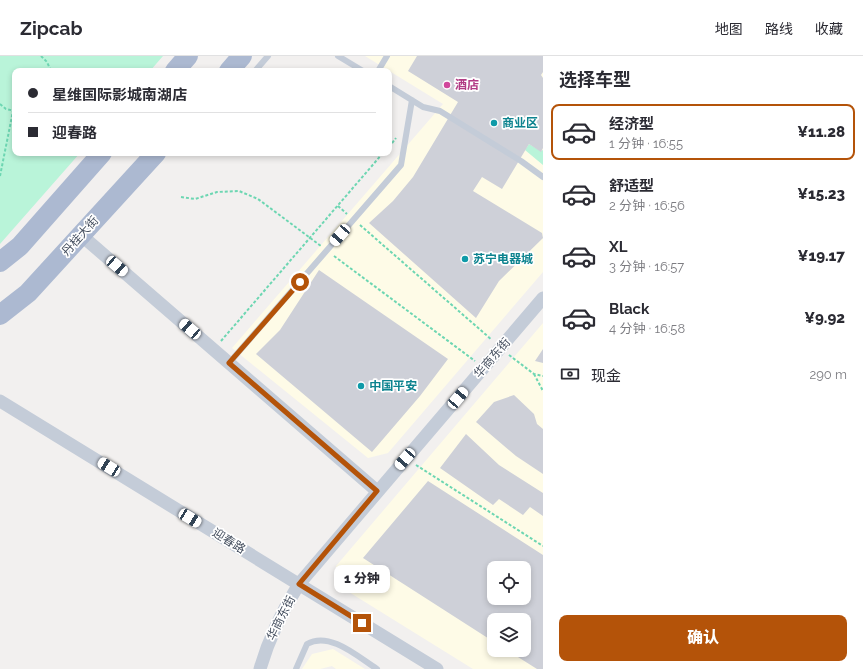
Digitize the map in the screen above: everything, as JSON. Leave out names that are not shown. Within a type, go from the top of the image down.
[{"type":"main road","points":[[178,68],[188,56]]},
{"type":"main road","points":[[232,68],[242,56]]},
{"type":"main road","points":[[0,262],[20,246],[99,156]]},
{"type":"main road","name":"丹桂大街","points":[[0,315],[28,293],[153,156]]},
{"type":"street","points":[[81,235],[377,491]]},
{"type":"street","name":"华商东街","points":[[260,669],[270,638],[285,607],[299,584],[543,298]]},
{"type":"street","name":"迎春路","points":[[0,401],[437,669]]},
{"type":"lane","points":[[258,68],[268,56]]},
{"type":"lane","points":[[338,56],[359,68]]},
{"type":"lane","points":[[380,68],[387,56]]},
{"type":"lane","points":[[392,88],[426,109],[440,111],[521,161],[543,177]]},
{"type":"lane","points":[[229,363],[401,165],[412,100]]},
{"type":"lane","points":[[296,669],[303,649],[307,644],[320,639],[332,641],[377,669]]},
{"type":"path","points":[[43,57],[49,68]]},
{"type":"path","points":[[0,104],[12,110]]},
{"type":"path","points":[[0,176],[12,120]]},
{"type":"path","points":[[214,350],[380,156]]},
{"type":"path","points":[[181,197],[195,199],[217,192],[239,191],[258,199],[322,247]]},
{"type":"path","points":[[338,206],[349,216]]},
{"type":"path","points":[[355,221],[501,348],[534,374],[543,391]]},
{"type":"path","points":[[328,252],[484,367]]},
{"type":"path","points":[[534,374],[543,376]]},
{"type":"path","points":[[405,459],[543,546]]},
{"type":"shaded area","points":[[365,56],[543,56],[543,272],[388,453],[368,458],[232,348],[443,104],[392,73],[392,68],[384,68]]},
{"type":"shaded area","points":[[543,323],[543,669],[473,669],[336,584],[336,566]]},
{"type":"shaded area","points":[[333,649],[365,669],[336,669],[332,666],[320,669],[302,669],[312,654]]},
{"type":"green space","points":[[0,56],[163,56],[153,68],[12,68],[12,156],[77,156],[0,244]]},
{"type":"green space","points":[[529,144],[541,151],[543,150],[543,165],[525,150]]},
{"type":"building","points":[[417,56],[543,56],[543,72],[541,75],[543,78],[543,148],[541,152],[529,144],[502,189],[482,177],[473,191],[542,233],[543,238],[499,281],[476,318],[369,223],[393,201],[413,177],[458,102],[408,71]]},
{"type":"building","points":[[319,270],[448,359],[420,396],[372,452],[256,354],[280,330]]},
{"type":"building","points":[[543,349],[543,363],[535,361]]},
{"type":"building","points":[[514,395],[534,414],[537,424],[543,429],[543,474],[516,456],[476,422],[494,402]]},
{"type":"building","points":[[466,434],[499,465],[543,493],[543,516],[530,507],[523,515],[499,499],[493,505],[440,468]]},
{"type":"building","points":[[428,481],[543,555],[543,669],[537,669],[518,657],[531,657],[531,613],[487,613],[487,638],[363,558]]},
{"type":"place","name":"酒店","points":[[447,85]]},
{"type":"place","name":"商业区","points":[[494,123]]},
{"type":"place","name":"苏宁电器城","points":[[465,259]]},
{"type":"place","name":"中国平安","points":[[361,386]]},
{"type":"route","points":[[300,282],[229,363],[377,491],[299,584],[362,623]]}]
